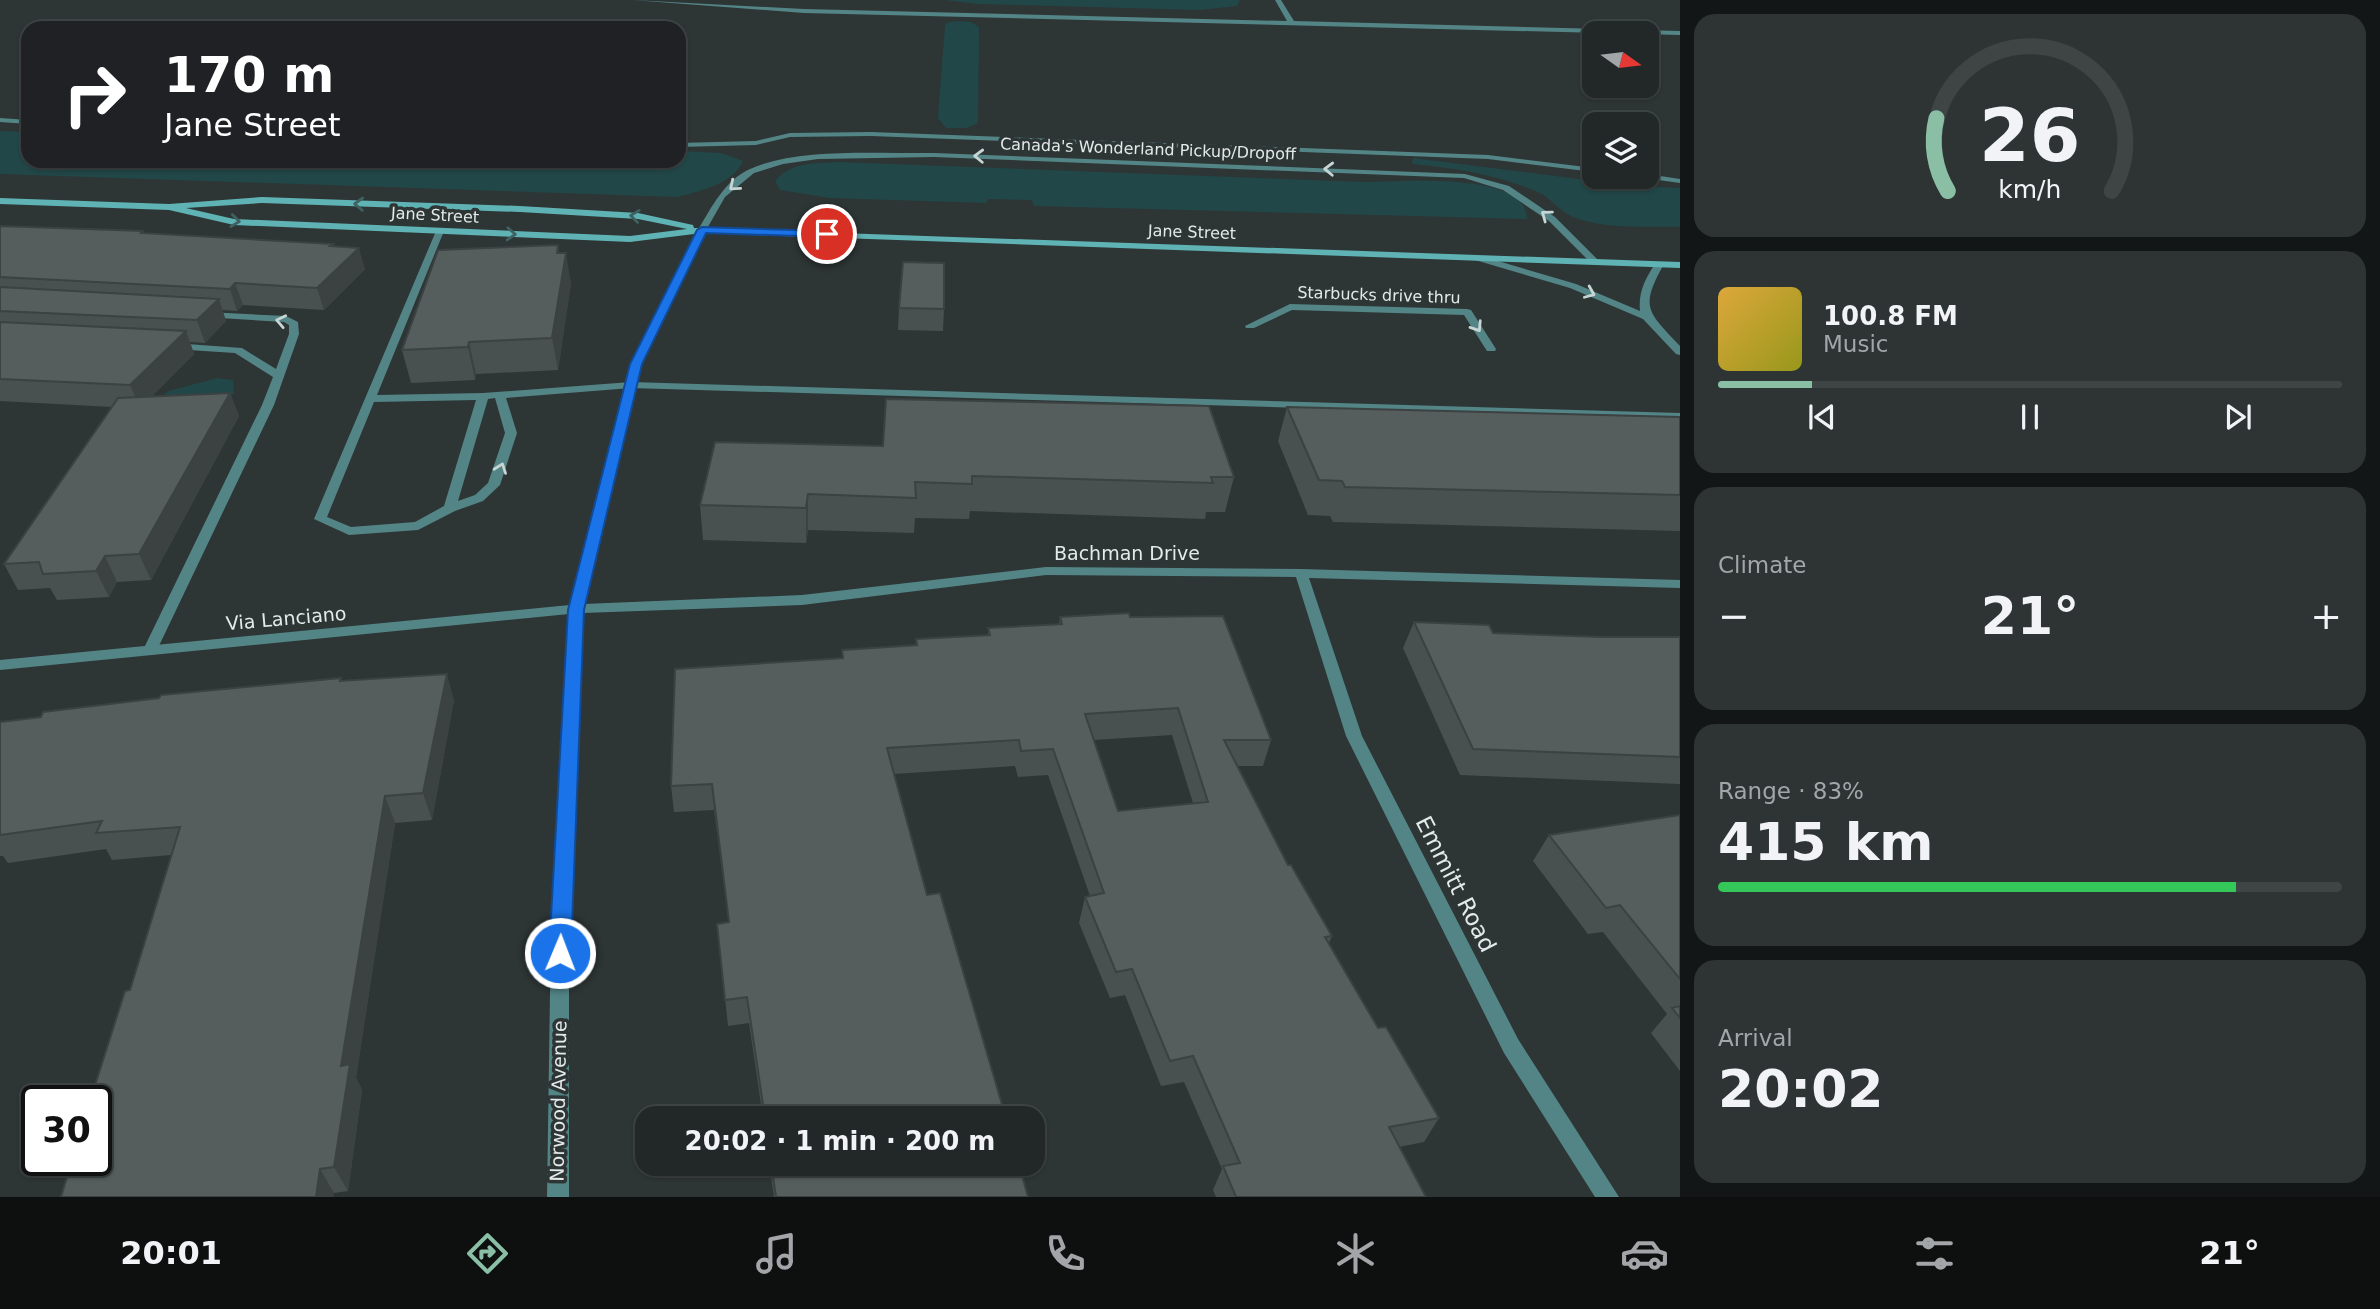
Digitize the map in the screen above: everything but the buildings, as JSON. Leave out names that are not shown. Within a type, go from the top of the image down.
[{"type":"main road","name":"Jane Street","points":[[0,201],[169,207],[262,200],[520,209],[638,216],[702,230]]},
{"type":"main road","name":"Jane Street","points":[[169,207],[234,222],[630,239],[702,230],[1680,265]]},
{"type":"street","points":[[635,0],[804,11],[1680,33]]},
{"type":"street","points":[[876,13],[880,0]]},
{"type":"street","points":[[1278,0],[1292,24]]},
{"type":"street","points":[[0,120],[21,122]]},
{"type":"street","points":[[0,130],[21,131]]},
{"type":"street","points":[[686,145],[713,146],[766,141],[790,135],[872,134],[1488,158],[1582,169]]},
{"type":"street","points":[[766,141],[777,145]]},
{"type":"street","points":[[788,150],[807,158]]},
{"type":"street","name":"Canada's Wonderland Pickup/Dropoff","points":[[702,230],[722,196],[751,171],[807,158],[934,155],[1465,176],[1506,188],[1552,219],[1595,262]]},
{"type":"street","points":[[1659,178],[1680,181]]},
{"type":"street","name":"Norwood Avenue","points":[[558,1197],[560,926],[576,610],[636,364],[702,230]]},
{"type":"street","points":[[440,231],[320,519],[349,531],[418,526],[450,508],[479,498],[494,485],[511,433],[500,395]]},
{"type":"street","points":[[1478,258],[1573,286],[1647,317],[1680,352]]},
{"type":"street","points":[[1647,317],[1643,293],[1659,264]]},
{"type":"street","name":"Starbucks drive thru","points":[[1250,326],[1290,307],[1466,312],[1491,349]]},
{"type":"street","points":[[150,650],[268,405],[294,334],[294,324],[286,319],[191,314]]},
{"type":"street","points":[[159,346],[238,350],[279,376]]},
{"type":"street","points":[[370,399],[483,396],[631,385],[1680,416]]},
{"type":"street","points":[[450,508],[483,396]]},
{"type":"street","name":"Bachman Drive","points":[[576,610],[802,600],[1046,571],[1301,573],[1680,584]]},
{"type":"street","name":"Emmitt Road","points":[[1301,573],[1354,736],[1511,1046],[1608,1197]]},
{"type":"street","name":"Via Lanciano","points":[[0,665],[576,610]]},
{"type":"shaded area","points":[[945,0],[1240,0],[1237,6],[1200,10],[978,4]]},
{"type":"shaded area","points":[[971,22],[979,27],[978,123],[967,128],[946,128],[938,118],[945,26],[946,23]]},
{"type":"shaded area","points":[[0,131],[21,132],[21,168],[686,168],[686,151],[721,153],[743,161],[732,176],[724,181],[678,197],[0,174]]},
{"type":"shaded area","points":[[1413,158],[1582,179],[1582,189],[1680,188],[1680,227],[1626,226],[1586,221],[1568,215],[1543,195],[1523,186],[1476,173],[1412,164]]},
{"type":"shaded area","points":[[838,162],[1364,182],[1447,181],[1492,187],[1509,194],[1523,205],[1528,219],[1034,206],[1032,200],[988,199],[987,203],[829,198],[780,190],[775,181],[796,167]]},
{"type":"shaded area","points":[[217,378],[233,380],[234,394],[223,399],[155,402],[169,391]]},
{"type":"route","points":[[560,953],[576,610],[636,364],[702,230],[827,234]]}]
